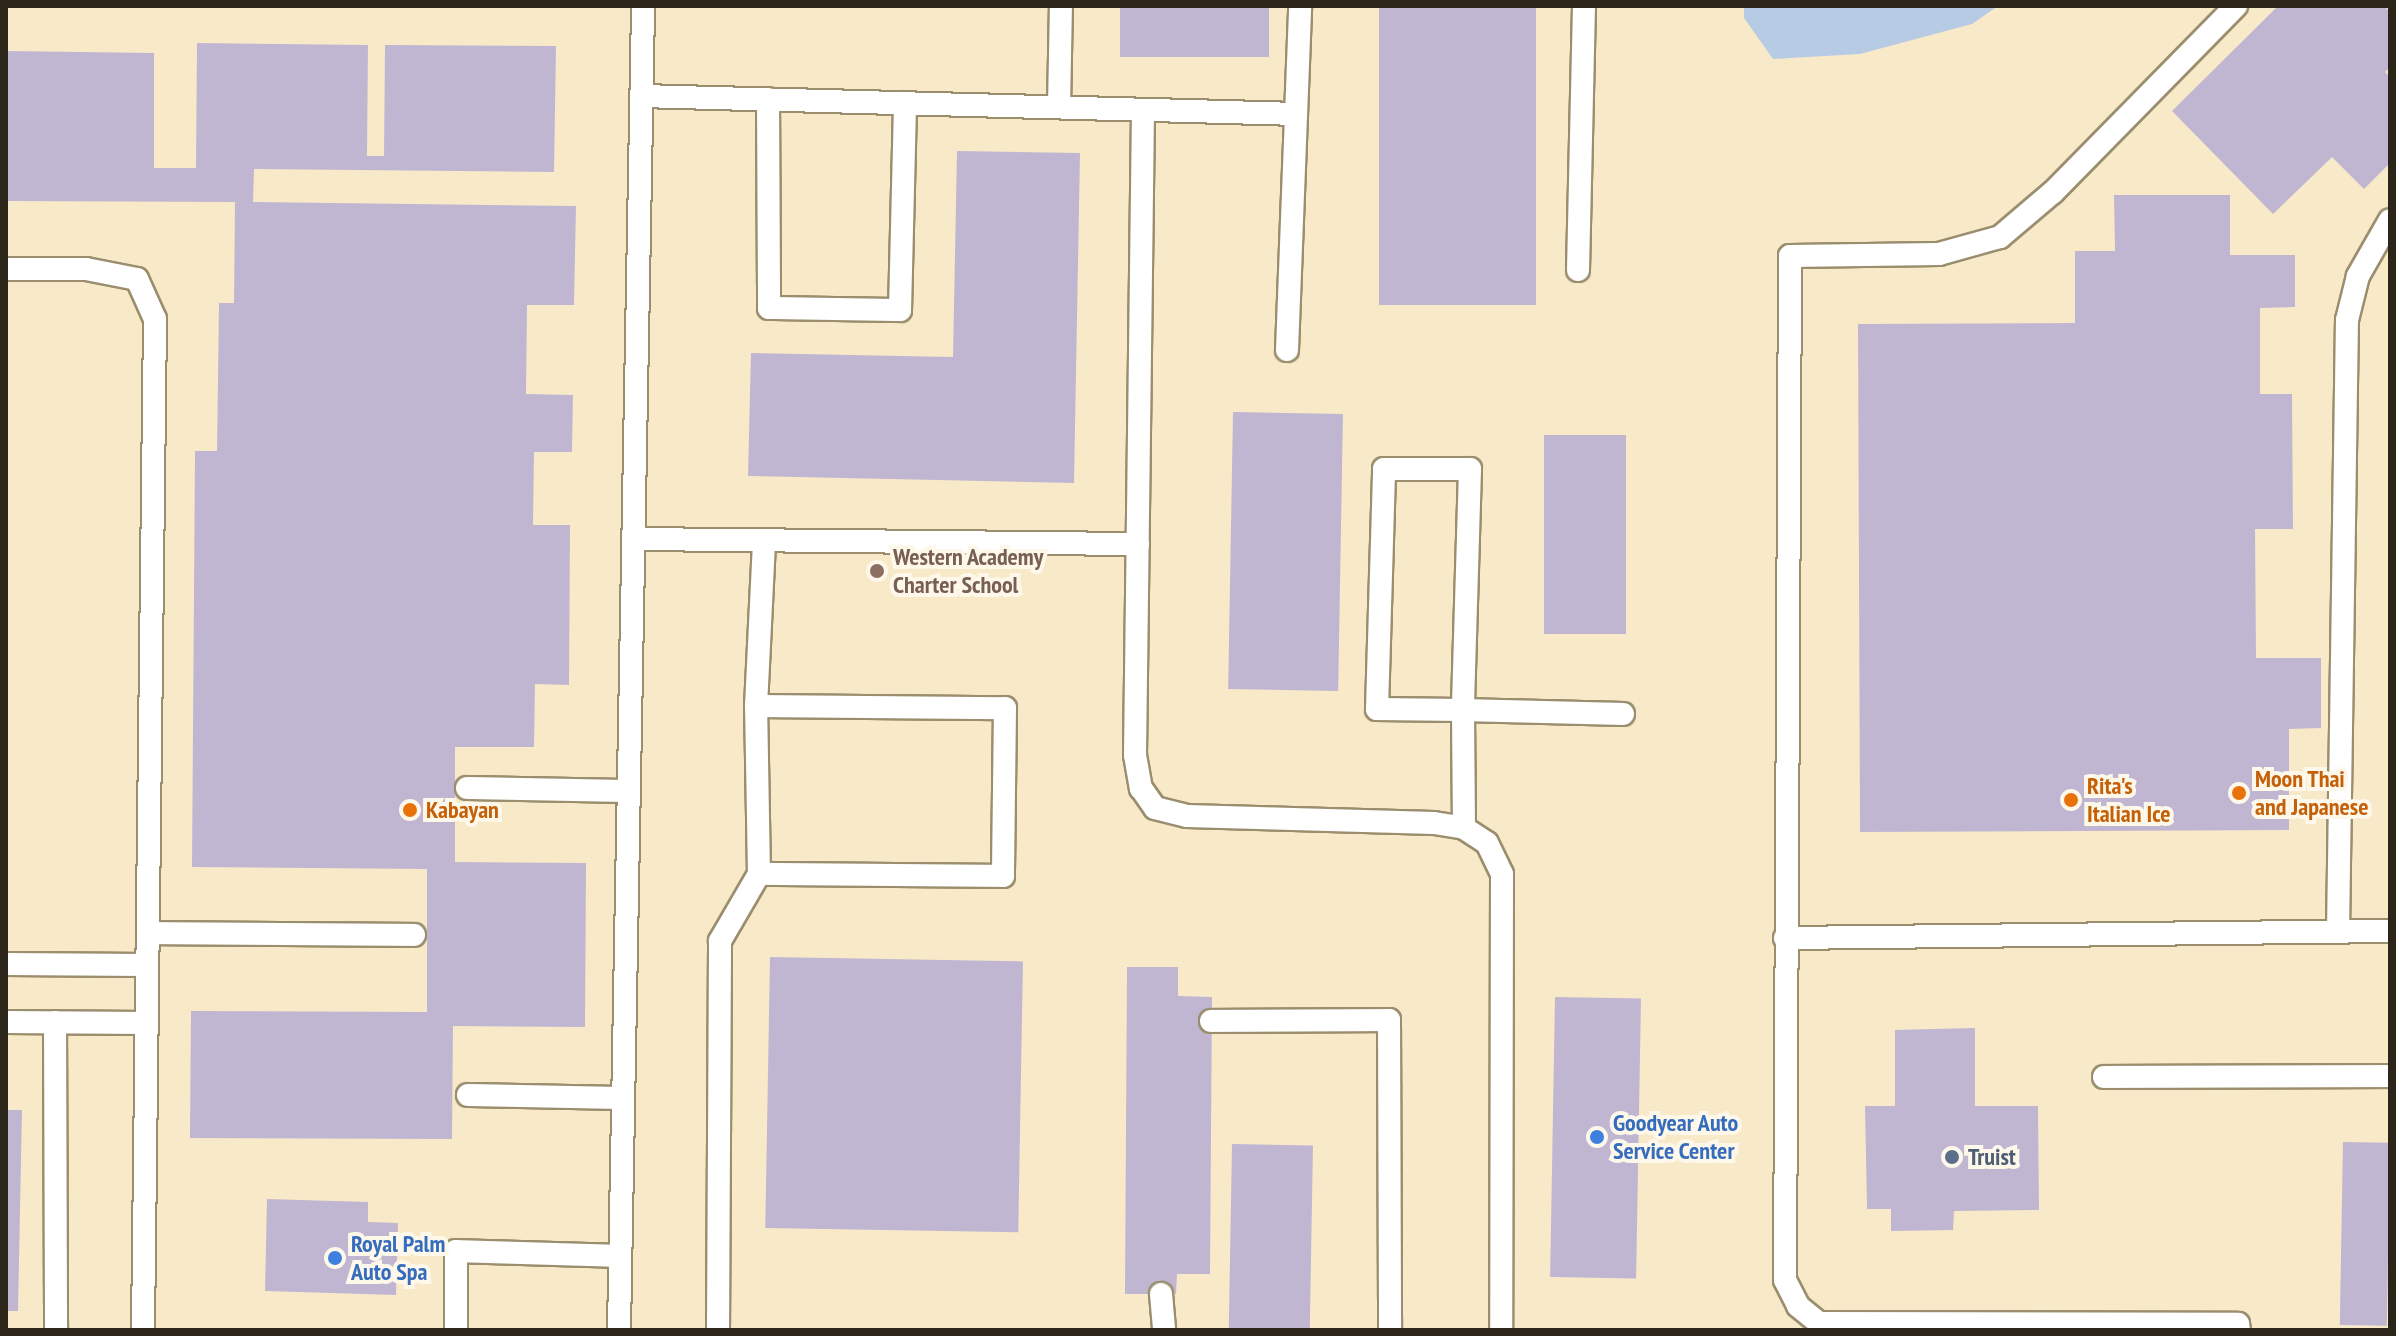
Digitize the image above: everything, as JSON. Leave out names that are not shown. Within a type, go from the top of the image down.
[{"type":"lane","points":[[619,1330],[643,6]]},
{"type":"lane","points":[[1059,107],[1061,6]]},
{"type":"lane","points":[[1287,350],[1300,6]]},
{"type":"lane","points":[[1578,270],[1584,6]]},
{"type":"lane","points":[[2236,6],[2053,192],[2000,237],[1939,254],[1790,256],[1785,1280],[1798,1306],[1819,1323],[2238,1327]]},
{"type":"lane","points":[[641,96],[1296,114]]},
{"type":"lane","points":[[768,99],[769,308],[900,310],[905,103]]},
{"type":"lane","points":[[1143,110],[1135,755],[1141,788],[1155,808],[1187,816],[1434,823],[1464,828],[1487,843],[1502,874],[1501,1330]]},
{"type":"lane","points":[[2338,932],[2347,320],[2358,276],[2390,220]]},
{"type":"lane","points":[[6,269],[86,269],[137,279],[155,319],[143,1330]]},
{"type":"lane","points":[[1464,828],[1463,710],[1470,469],[1384,469],[1377,709],[1463,710],[1623,714]]},
{"type":"lane","points":[[633,539],[1138,544]]},
{"type":"lane","points":[[718,1330],[720,941],[759,874],[756,706],[764,541]]},
{"type":"lane","points":[[756,706],[1005,708],[1003,876],[759,874]]},
{"type":"lane","points":[[467,788],[628,791]]},
{"type":"lane","points":[[1785,938],[2390,931]]},
{"type":"lane","points":[[148,933],[414,935]]},
{"type":"lane","points":[[6,964],[147,965]]},
{"type":"lane","points":[[1211,1021],[1389,1020],[1390,1330]]},
{"type":"lane","points":[[6,1022],[147,1023]]},
{"type":"lane","points":[[55,1022],[56,1330]]},
{"type":"lane","points":[[2104,1077],[2390,1076]]},
{"type":"lane","points":[[468,1095],[623,1098]]},
{"type":"lane","points":[[456,1330],[456,1251],[620,1256]]},
{"type":"lane","points":[[1161,1294],[1164,1330]]},
{"type":"water","points":[[1744,6],[1998,6],[1972,24],[1860,54],[1773,59],[1744,18]]},
{"type":"building","points":[[1120,6],[1269,6],[1269,57],[1120,57]]},
{"type":"building","points":[[1379,6],[1536,6],[1536,305],[1379,305]]},
{"type":"building","points":[[2278,6],[2384,6],[2390,12],[2390,67],[2385,72],[2390,77],[2390,163],[2364,189],[2332,157],[2273,214],[2172,111]]},
{"type":"building","points":[[197,43],[368,45],[367,156],[384,156],[385,45],[556,46],[554,172],[254,169],[253,202],[576,206],[574,305],[527,305],[526,394],[573,395],[572,452],[534,452],[533,525],[570,525],[569,685],[535,684],[534,747],[455,747],[455,862],[586,863],[585,1027],[453,1026],[452,1139],[190,1138],[191,1011],[427,1012],[427,869],[192,867],[195,451],[217,451],[219,303],[234,303],[235,202],[6,201],[6,51],[154,53],[154,168],[196,168]]},
{"type":"building","points":[[957,151],[1080,153],[1074,483],[748,476],[751,353],[953,357]]},
{"type":"building","points":[[2114,195],[2230,195],[2230,255],[2295,255],[2295,307],[2260,308],[2260,394],[2292,394],[2293,529],[2255,529],[2256,658],[2321,658],[2321,728],[2289,729],[2289,830],[1860,832],[1858,324],[2075,323],[2075,251],[2115,251]]},
{"type":"building","points":[[1233,412],[1343,414],[1338,691],[1228,689]]},
{"type":"building","points":[[1544,435],[1626,435],[1626,634],[1544,634]]},
{"type":"building","points":[[770,957],[1023,961],[1018,1232],[765,1228]]},
{"type":"building","points":[[1127,967],[1178,967],[1178,996],[1212,997],[1210,1274],[1177,1274],[1176,1294],[1125,1294]]},
{"type":"building","name":"Goodyear Auto Service Center","points":[[1555,997],[1641,999],[1636,1278],[1550,1277]]},
{"type":"building","name":"Truist","points":[[1975,1028],[1975,1106],[2038,1106],[2039,1210],[1954,1211],[1953,1230],[1891,1231],[1891,1209],[1867,1209],[1865,1106],[1895,1106],[1895,1030]]},
{"type":"building","points":[[6,1110],[22,1110],[18,1311],[6,1311]]},
{"type":"building","points":[[2343,1142],[2390,1143],[2387,1326],[2340,1325]]},
{"type":"building","points":[[1232,1144],[1313,1145],[1310,1330],[1229,1330]]},
{"type":"building","points":[[267,1199],[368,1202],[368,1222],[398,1223],[396,1295],[265,1291]]},
{"type":"place","name":"Western Academy Charter School","points":[[877,571]]},
{"type":"place","name":"Moon Thai and Japanese","points":[[2239,793]]},
{"type":"place","name":"Rita's Italian Ice","points":[[2071,800]]},
{"type":"place","name":"Kabayan","points":[[410,810]]},
{"type":"place","name":"Goodyear Auto Service Center","points":[[1597,1137]]},
{"type":"place","name":"Truist","points":[[1952,1157]]},
{"type":"place","name":"Royal Palm Auto Spa","points":[[335,1258]]}]
